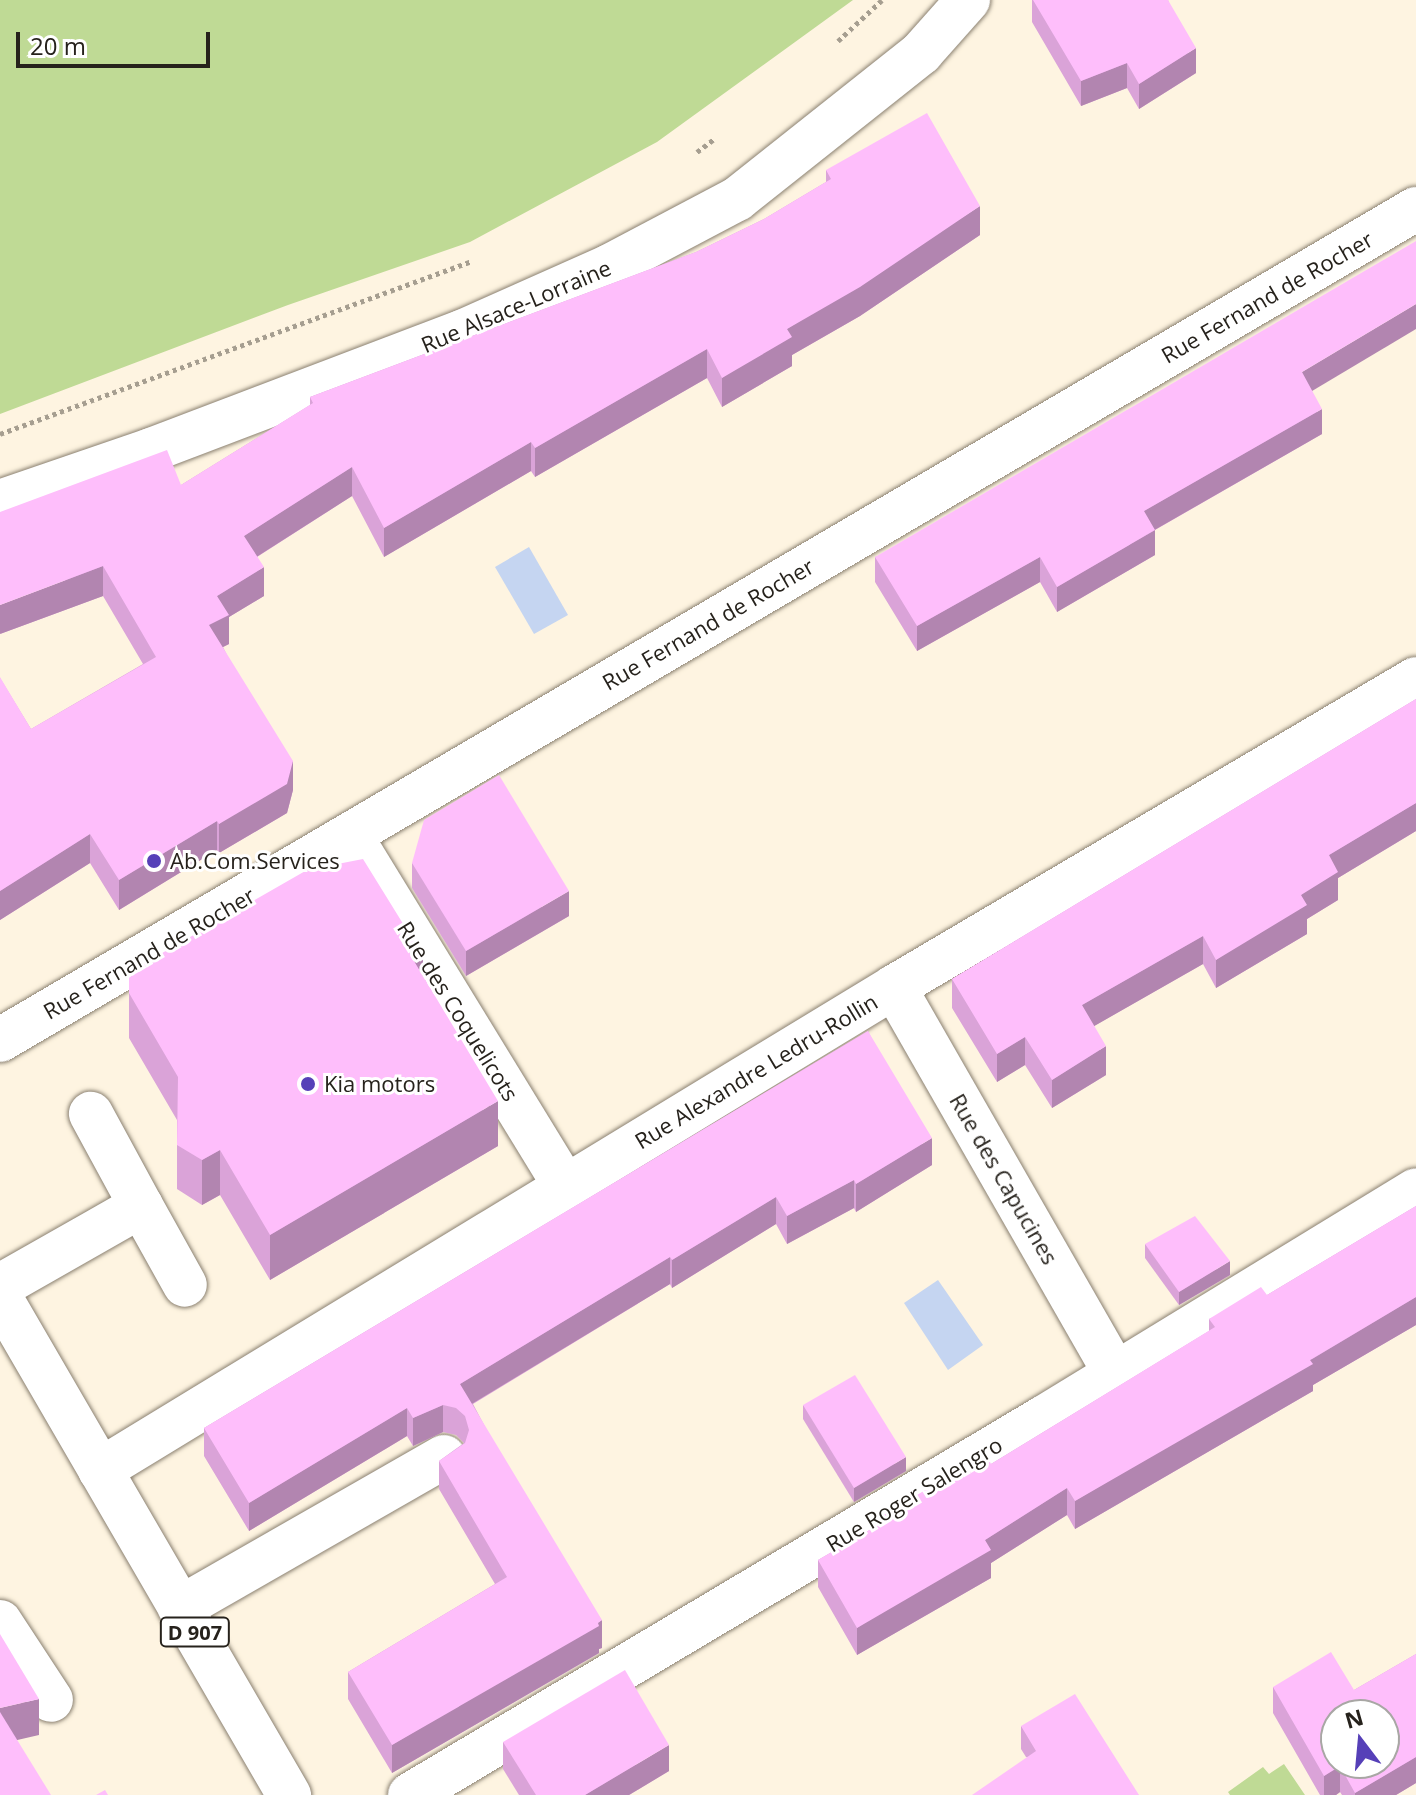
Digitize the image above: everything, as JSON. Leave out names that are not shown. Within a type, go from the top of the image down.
[{"type":"street","name":"Rue Alsace-Lorraine","points":[[0,502],[151,450],[462,332],[610,266],[737,199],[921,53],[968,0]]},
{"type":"street","name":"Rue Fernand de Rocher","points":[[0,1040],[1416,209]]},
{"type":"street","name":"Rue Alexandre Ledru-Rollin","points":[[100,1470],[894,987],[1416,679]]},
{"type":"street","name":"Rue des Coquelicots","points":[[350,835],[566,1187]]},
{"type":"street","name":"Rue des Capucines","points":[[894,987],[1114,1371]]},
{"type":"street","points":[[91,1114],[185,1285]]},
{"type":"street","name":"Rue Roger Salengro","points":[[410,1795],[1043,1418],[1114,1371],[1416,1190]]},
{"type":"street","points":[[0,1286],[141,1206]]},
{"type":"street","name":"D 907","points":[[0,1297],[289,1795]]},
{"type":"street","points":[[180,1608],[444,1457]]},
{"type":"street","points":[[0,1622],[51,1700]]},
{"type":"path","points":[[832,47],[882,0]]},
{"type":"path","points":[[684,159],[723,133]]},
{"type":"path","points":[[0,434],[480,258]]},
{"type":"green space","points":[[0,0],[853,0],[657,142],[470,242],[288,305],[0,414]]},
{"type":"green space","points":[[1284,1764],[1305,1795],[1230,1795],[1228,1792],[1263,1767],[1269,1774]]},
{"type":"water","points":[[529,547],[568,615],[534,634],[495,567]]},
{"type":"water","points":[[938,1280],[983,1345],[948,1370],[904,1303]]},
{"type":"building","points":[[1033,0],[1168,0],[1196,48],[1139,84],[1127,63],[1081,81]]},
{"type":"building","points":[[927,113],[980,206],[860,287],[787,329],[792,337],[722,378],[707,349],[535,448],[531,442],[384,528],[352,467],[244,536],[264,567],[217,596],[229,615],[209,625],[293,761],[287,784],[219,824],[217,821],[119,880],[90,834],[0,891],[0,677],[31,729],[156,657],[103,566],[0,605],[0,512],[167,450],[181,485],[313,403],[310,397],[696,252],[764,219],[831,179],[826,170]]},
{"type":"building","points":[[1416,241],[1416,304],[1302,372],[1322,409],[1144,511],[1155,530],[1057,587],[1040,557],[917,626],[875,557]]},
{"type":"building","points":[[1416,699],[1416,803],[1329,855],[1338,872],[1301,895],[1307,905],[1216,960],[1203,936],[1082,1005],[1106,1046],[1052,1080],[1025,1037],[997,1054],[952,979]]},
{"type":"building","points":[[499,775],[569,891],[466,951],[412,863],[424,820]]},
{"type":"building","name":"Kia motors","points":[[363,859],[423,956],[414,961],[498,1101],[270,1235],[220,1150],[202,1160],[177,1145],[178,1077],[129,993],[129,972],[307,870]]},
{"type":"building","points":[[868,1031],[932,1138],[856,1184],[854,1180],[787,1216],[776,1197],[460,1384],[602,1620],[599,1626],[392,1745],[348,1672],[507,1577],[439,1461],[465,1443],[469,1430],[465,1416],[456,1408],[443,1405],[413,1418],[407,1408],[249,1503],[204,1428]]},
{"type":"building","points":[[1416,1206],[1416,1297],[1310,1360],[1313,1364],[1075,1501],[1067,1488],[985,1540],[991,1550],[857,1628],[818,1560],[883,1522],[880,1517],[932,1486],[936,1492],[989,1460],[991,1464],[1215,1327],[1209,1319],[1261,1287],[1267,1295]]},
{"type":"building","points":[[1195,1216],[1230,1261],[1179,1292],[1145,1244]]},
{"type":"building","points":[[855,1375],[906,1457],[854,1488],[803,1405]]},
{"type":"building","points":[[0,1634],[39,1699],[0,1708]]},
{"type":"building","points":[[1331,1652],[1354,1690],[1416,1654],[1416,1757],[1400,1766],[1400,1699],[1320,1699],[1320,1769],[1273,1687]]},
{"type":"building","points":[[625,1670],[669,1745],[585,1795],[536,1795],[503,1742]]},
{"type":"building","points":[[1075,1694],[1139,1795],[972,1795],[1036,1751],[1021,1726]]},
{"type":"building","points":[[0,1712],[51,1795],[0,1795]]},
{"type":"building","points":[[1347,1779],[1379,1779],[1355,1793]]},
{"type":"place","name":"Ab.Com.Services","points":[[154,861]]},
{"type":"place","name":"Kia motors","points":[[308,1084]]}]
